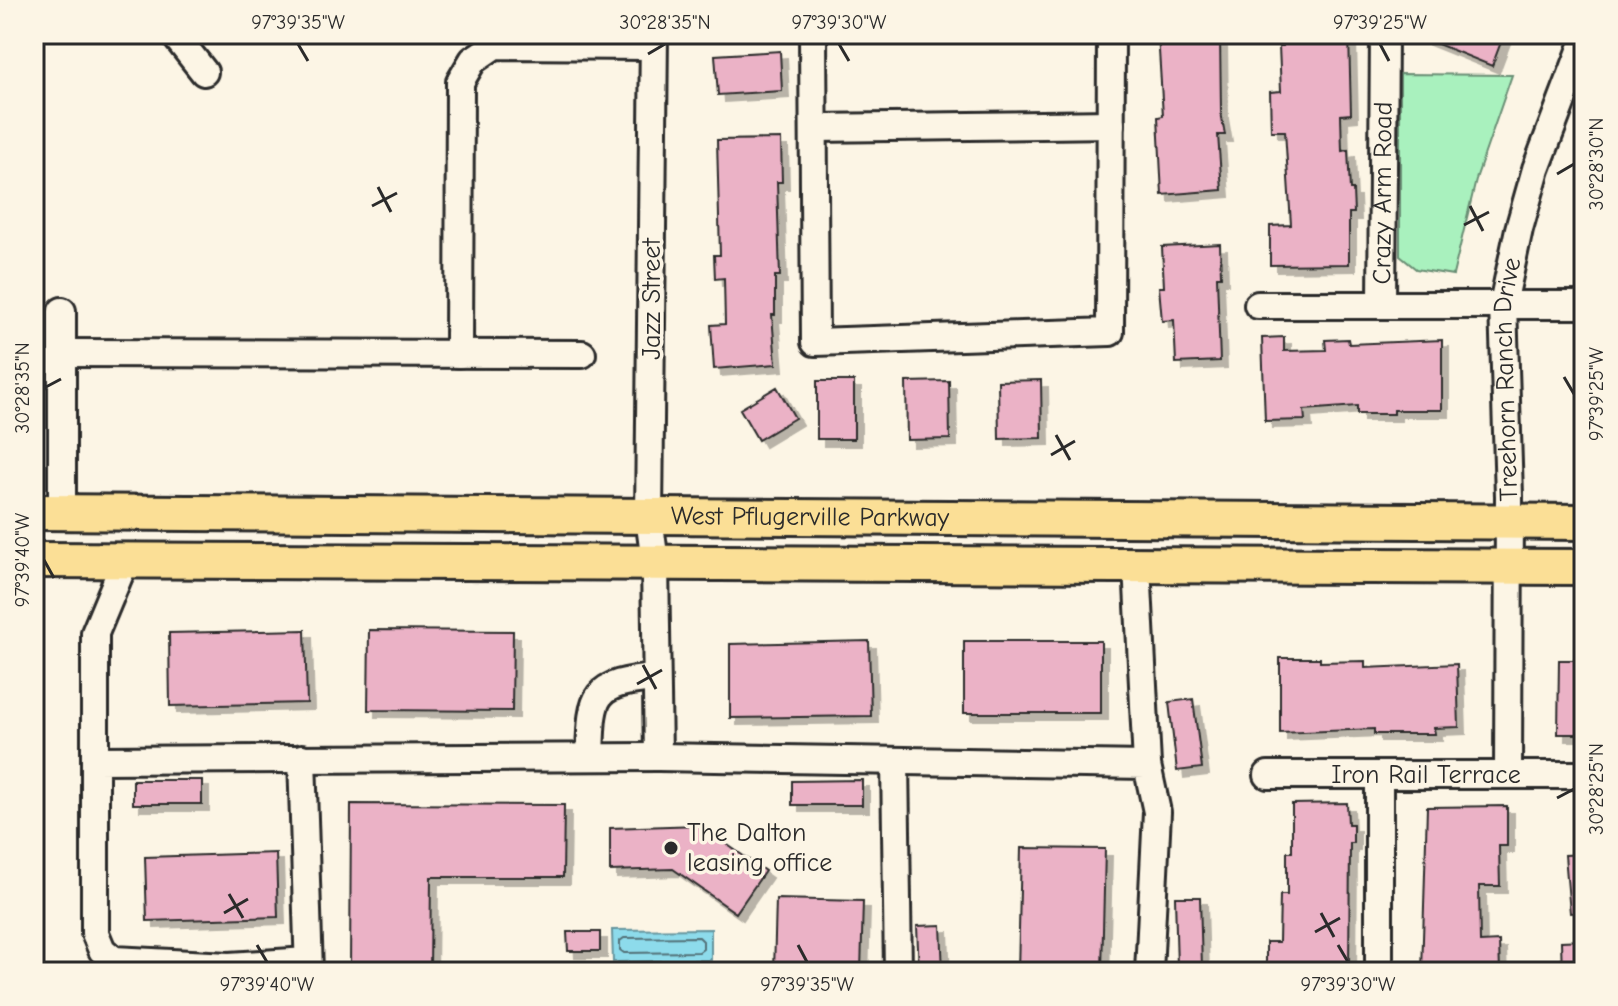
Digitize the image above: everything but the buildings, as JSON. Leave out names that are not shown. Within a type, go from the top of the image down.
[{"type":"main road","name":"West Pflugerville Parkway","points":[[48,512],[1584,522]]},
{"type":"main road","name":"West Pflugerville Parkway","points":[[34,560],[1584,567]]},
{"type":"street","points":[[174,34],[204,72]]},
{"type":"street","points":[[813,34],[815,342],[1110,332],[1111,34]]},
{"type":"street","name":"Crazy Arm Road","points":[[1382,303],[1384,34]]},
{"type":"street","points":[[459,354],[460,82],[473,60],[495,45],[654,40]]},
{"type":"street","name":"Jazz Street","points":[[654,40],[649,517],[655,563],[658,757]]},
{"type":"street","name":"Treehorn Ranch Drive","points":[[1508,775],[1509,522],[1503,304],[1536,169],[1576,90],[1584,43]]},
{"type":"street","points":[[814,128],[1111,124]]},
{"type":"street","points":[[1258,305],[1584,305]]},
{"type":"street","points":[[48,512],[63,353],[62,311]]},
{"type":"street","points":[[63,353],[582,354]]},
{"type":"street","points":[[125,561],[95,633],[95,933],[102,950],[114,960],[229,969],[308,966],[302,758]]},
{"type":"street","points":[[1137,565],[1147,765],[1157,812],[1149,972]]},
{"type":"street","points":[[590,757],[592,715],[597,700],[608,687],[623,681],[656,678]]},
{"type":"street","points":[[95,760],[658,757],[1147,765]]},
{"type":"street","points":[[895,761],[898,972]]},
{"type":"street","name":"Iron Rail Terrace","points":[[1268,775],[1584,775]]},
{"type":"street","points":[[1379,775],[1379,972]]},
{"type":"green space","points":[[1400,74],[1512,75],[1477,176],[1453,275],[1416,269],[1400,256]]},
{"type":"water","points":[[711,929],[711,960],[613,962],[612,930]]},
{"type":"place","name":"The Dalton leasing office","points":[[671,848]]}]
